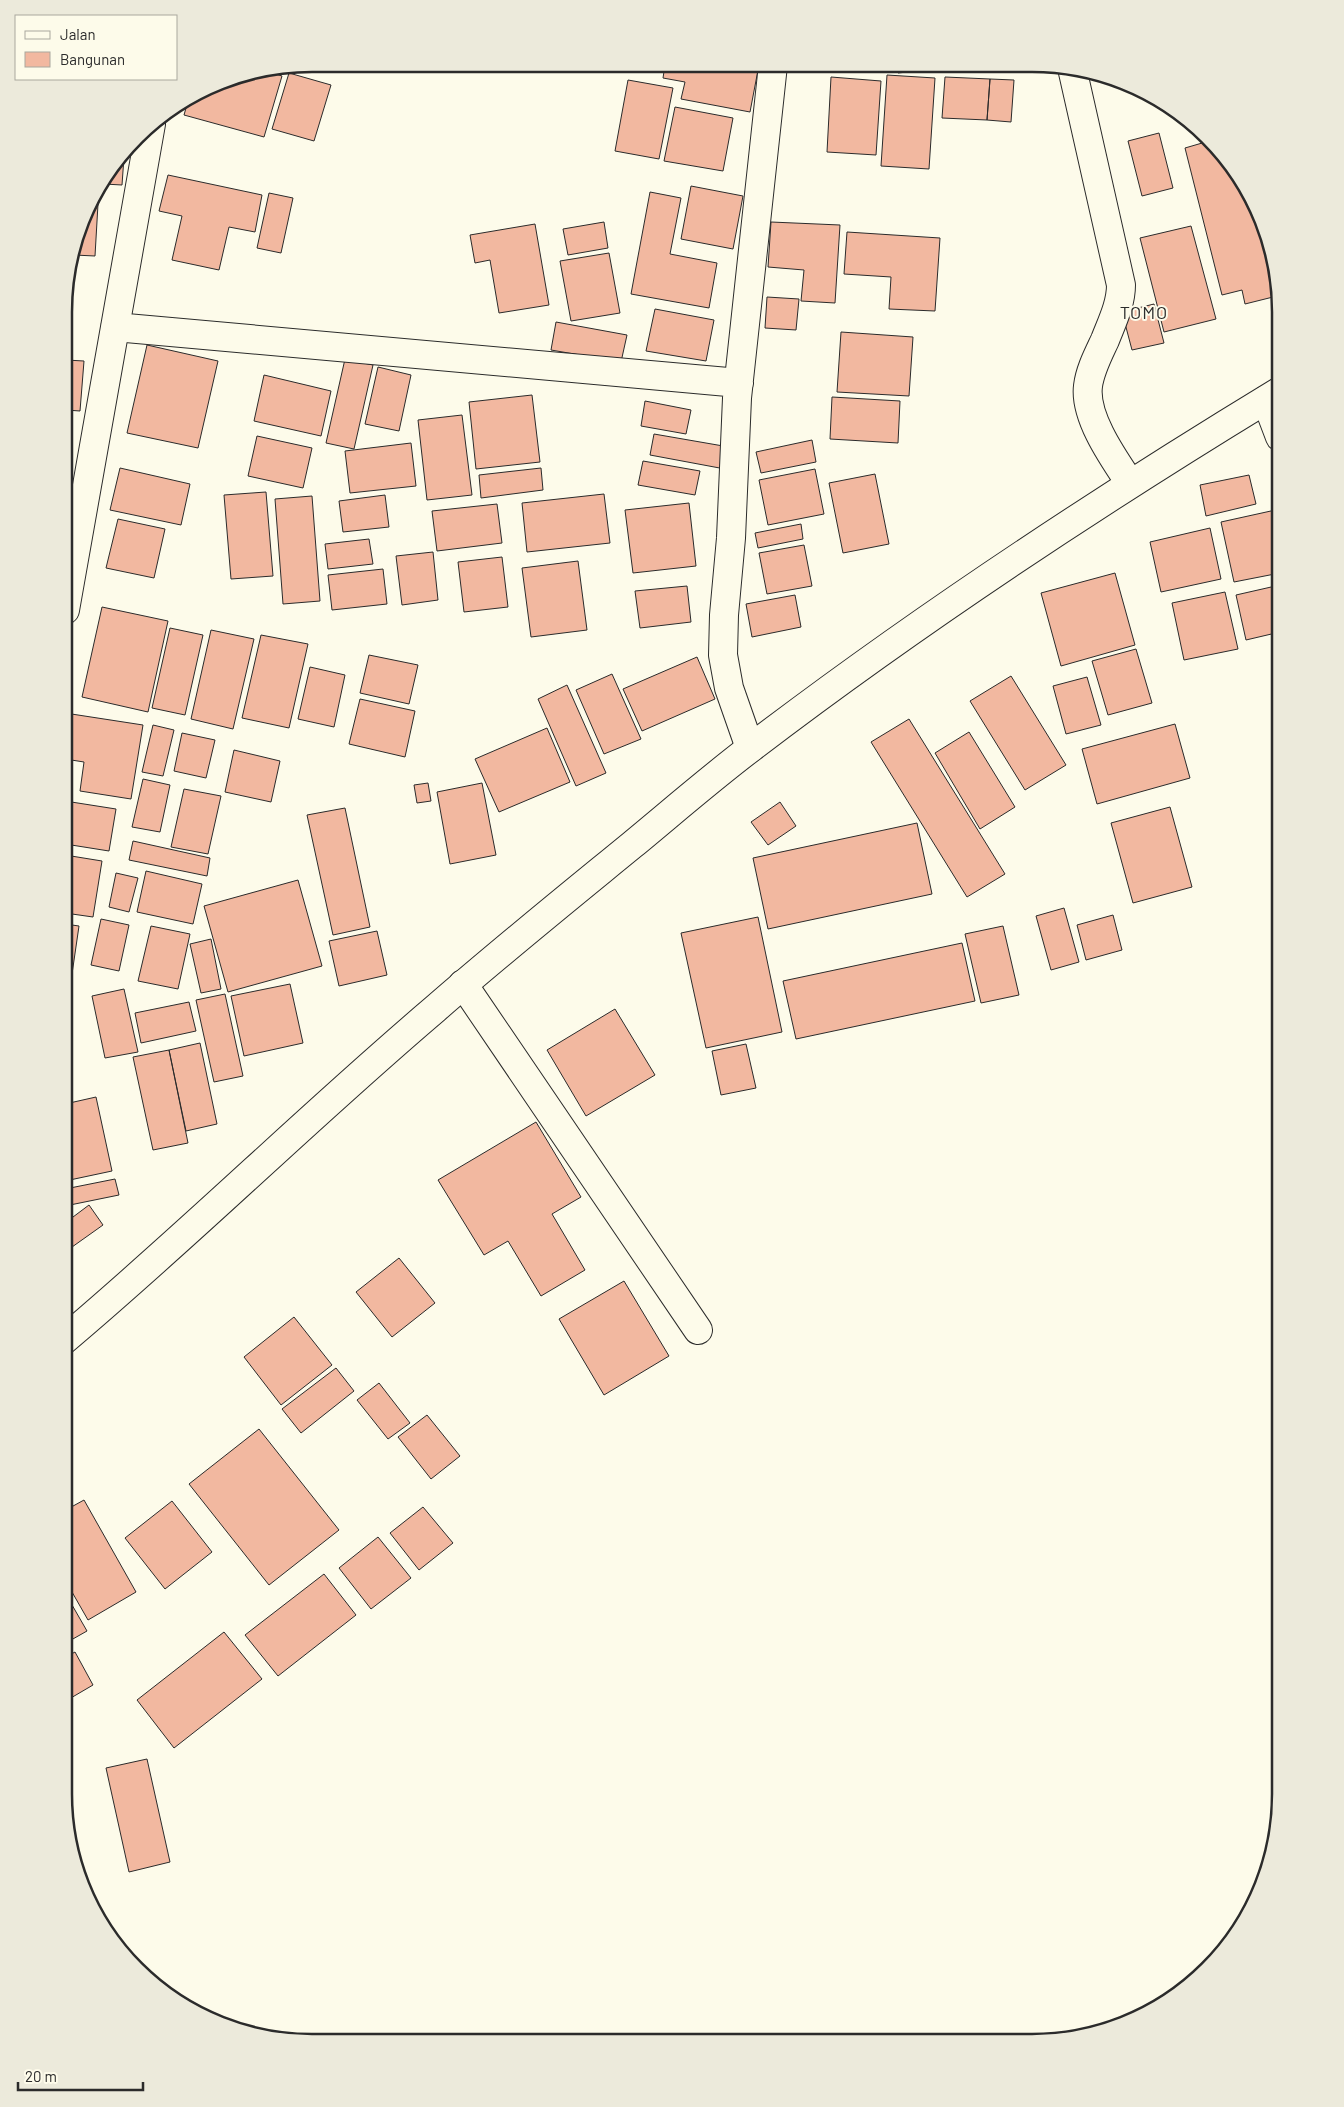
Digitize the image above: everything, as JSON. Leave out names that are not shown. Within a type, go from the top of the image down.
[{"type":"main road","points":[[750,748],[729,688],[723,655],[724,615],[731,538],[739,383],[772,72]]},
{"type":"main road","points":[[1074,76],[1121,285],[1118,307],[1091,373],[1088,389],[1096,425],[1105,444],[1130,483]]},
{"type":"main road","points":[[72,569],[149,137]]},
{"type":"main road","points":[[114,327],[739,383]]},
{"type":"main road","points":[[72,1333],[154,1263],[240,1182],[463,984],[750,748],[882,650],[1130,483],[1272,397]]},
{"type":"main road","points":[[463,984],[698,1330]]},
{"type":"building","points":[[664,72],[758,72],[750,112],[681,99],[685,82],[663,78]]},
{"type":"building","points":[[289,74],[331,85],[314,141],[272,129]]},
{"type":"building","points":[[887,75],[935,78],[929,169],[881,166]]},
{"type":"building","points":[[282,76],[264,137],[184,115],[186,109],[192,105],[235,85],[266,77]]},
{"type":"building","points":[[831,77],[881,81],[876,155],[827,152]]},
{"type":"building","points":[[945,77],[990,79],[987,120],[942,118]]},
{"type":"building","points":[[990,79],[1014,80],[1011,122],[987,120]]},
{"type":"building","points":[[628,80],[673,88],[659,159],[615,151]]},
{"type":"building","points":[[675,107],[733,118],[723,171],[664,161]]},
{"type":"building","points":[[1159,133],[1173,188],[1142,196],[1128,141]]},
{"type":"building","points":[[1201,143],[1222,166],[1239,192],[1259,235],[1267,266],[1271,297],[1245,304],[1242,290],[1222,295],[1185,148]]},
{"type":"building","points":[[123,164],[122,185],[110,184]]},
{"type":"building","points":[[168,175],[262,195],[255,232],[229,227],[219,270],[172,260],[182,216],[159,211]]},
{"type":"building","points":[[691,186],[743,196],[733,249],[681,239]]},
{"type":"building","points":[[650,192],[681,198],[670,254],[717,263],[709,308],[631,294]]},
{"type":"building","points":[[269,193],[293,198],[281,253],[257,248]]},
{"type":"building","points":[[98,204],[95,256],[80,255],[85,235]]},
{"type":"building","points":[[604,222],[608,248],[568,255],[563,229]]},
{"type":"building","points":[[771,222],[840,225],[835,303],[801,301],[804,270],[768,267]]},
{"type":"building","points":[[535,224],[549,305],[499,313],[490,260],[475,263],[470,235]]},
{"type":"building","points":[[1191,226],[1216,319],[1164,332],[1140,238]]},
{"type":"building","points":[[847,232],[940,238],[935,311],[889,309],[891,277],[844,274]]},
{"type":"building","points":[[609,253],[620,313],[571,321],[560,261]]},
{"type":"building","points":[[767,297],[799,299],[796,330],[765,328]]},
{"type":"building","points":[[1154,304],[1164,343],[1132,350],[1122,312]]},
{"type":"building","points":[[655,309],[714,320],[706,361],[646,351]]},
{"type":"building","points":[[556,322],[627,335],[621,362],[551,350]]},
{"type":"building","points":[[841,332],[913,337],[909,396],[837,392]]},
{"type":"building","points":[[147,345],[218,361],[198,448],[127,433]]},
{"type":"building","points":[[345,359],[373,365],[354,449],[326,443]]},
{"type":"building","points":[[72,360],[84,361],[80,411],[72,410]]},
{"type":"building","points":[[378,367],[411,375],[399,431],[365,424]]},
{"type":"building","points":[[264,375],[331,391],[321,436],[254,421]]},
{"type":"building","points":[[532,395],[540,462],[476,469],[469,402]]},
{"type":"building","points":[[832,397],[900,401],[898,443],[830,439]]},
{"type":"building","points":[[645,401],[691,410],[686,434],[641,426]]},
{"type":"building","points":[[462,415],[472,495],[427,500],[418,420]]},
{"type":"building","points":[[654,434],[729,447],[725,469],[650,455]]},
{"type":"building","points":[[257,436],[312,448],[303,488],[248,476]]},
{"type":"building","points":[[812,440],[816,462],[761,473],[756,452]]},
{"type":"building","points":[[411,443],[416,486],[350,493],[345,451]]},
{"type":"building","points":[[643,461],[700,471],[695,495],[638,485]]},
{"type":"building","points":[[120,468],[190,484],[181,525],[110,510]]},
{"type":"building","points":[[541,468],[543,490],[481,498],[479,475]]},
{"type":"building","points":[[815,469],[824,514],[768,525],[759,480]]},
{"type":"building","points":[[875,474],[889,544],[843,553],[829,483]]},
{"type":"building","points":[[1249,475],[1256,504],[1206,516],[1200,485]]},
{"type":"building","points":[[266,492],[273,576],[231,579],[224,495]]},
{"type":"building","points":[[604,494],[610,543],[527,552],[522,503]]},
{"type":"building","points":[[385,495],[389,527],[343,532],[339,501]]},
{"type":"building","points":[[312,496],[320,601],[283,604],[275,499]]},
{"type":"building","points":[[689,503],[696,566],[633,573],[625,510]]},
{"type":"building","points":[[497,504],[502,543],[437,551],[432,511]]},
{"type":"building","points":[[1272,511],[1272,575],[1234,582],[1221,522]]},
{"type":"building","points":[[118,519],[165,529],[154,578],[106,568]]},
{"type":"building","points":[[801,524],[803,539],[758,548],[755,533]]},
{"type":"building","points":[[1210,528],[1221,579],[1161,592],[1150,542]]},
{"type":"building","points":[[369,539],[373,564],[328,569],[325,544]]},
{"type":"building","points":[[804,545],[812,586],[767,594],[759,553]]},
{"type":"building","points":[[433,552],[438,600],[402,605],[396,556]]},
{"type":"building","points":[[502,557],[508,607],[464,612],[458,562]]},
{"type":"building","points":[[578,561],[587,630],[531,637],[522,568]]},
{"type":"building","points":[[383,569],[387,604],[332,610],[328,575]]},
{"type":"building","points":[[1115,573],[1135,645],[1061,666],[1041,593]]},
{"type":"building","points":[[687,586],[691,622],[640,628],[635,591]]},
{"type":"building","points":[[1272,587],[1272,634],[1246,640],[1236,595]]},
{"type":"building","points":[[1225,592],[1238,649],[1184,660],[1172,603]]},
{"type":"building","points":[[795,595],[801,627],[752,637],[746,604]]},
{"type":"building","points":[[102,607],[168,621],[148,712],[82,697]]},
{"type":"building","points":[[170,628],[203,635],[185,715],[152,708]]},
{"type":"building","points":[[211,630],[254,639],[233,729],[191,719]]},
{"type":"building","points":[[261,635],[308,644],[289,728],[242,718]]},
{"type":"building","points":[[1136,649],[1152,703],[1108,715],[1092,661]]},
{"type":"building","points":[[369,655],[418,665],[409,704],[360,693]]},
{"type":"building","points":[[697,657],[715,699],[642,731],[623,689]]},
{"type":"building","points":[[310,667],[345,675],[334,727],[298,719]]},
{"type":"building","points":[[612,674],[641,739],[604,754],[576,690]]},
{"type":"building","points":[[1011,676],[1066,765],[1025,790],[970,701]]},
{"type":"building","points":[[1087,677],[1101,725],[1066,734],[1053,686]]},
{"type":"building","points":[[567,685],[606,773],[576,786],[538,699]]},
{"type":"building","points":[[360,699],[415,711],[405,757],[349,744]]},
{"type":"building","points":[[72,714],[143,725],[131,799],[80,791],[84,762],[72,760]]},
{"type":"building","points":[[909,719],[1005,874],[967,897],[871,742]]},
{"type":"building","points":[[1175,724],[1190,778],[1097,804],[1082,749]]},
{"type":"building","points":[[153,725],[174,730],[163,776],[142,772]]},
{"type":"building","points":[[547,728],[570,782],[499,812],[475,759]]},
{"type":"building","points":[[969,732],[1015,807],[980,829],[935,753]]},
{"type":"building","points":[[182,733],[215,740],[206,778],[174,771]]},
{"type":"building","points":[[234,750],[280,761],[271,802],[225,792]]},
{"type":"building","points":[[143,779],[170,785],[160,832],[132,827]]},
{"type":"building","points":[[428,783],[431,801],[417,803],[414,785]]},
{"type":"building","points":[[482,783],[496,855],[450,864],[437,792]]},
{"type":"building","points":[[184,789],[221,796],[208,854],[171,847]]},
{"type":"building","points":[[72,802],[116,809],[109,851],[72,845]]},
{"type":"building","points":[[780,802],[796,826],[768,845],[751,822]]},
{"type":"building","points":[[1170,807],[1192,887],[1133,903],[1111,823]]},
{"type":"building","points":[[345,808],[370,927],[333,935],[307,815]]},
{"type":"building","points":[[917,823],[932,894],[768,929],[753,858]]},
{"type":"building","points":[[133,841],[210,858],[207,876],[129,860]]},
{"type":"building","points":[[72,856],[102,861],[93,917],[72,914]]},
{"type":"building","points":[[146,871],[202,884],[193,924],[137,912]]},
{"type":"building","points":[[116,873],[138,878],[129,912],[109,907]]},
{"type":"building","points":[[298,880],[322,966],[228,992],[204,906]]},
{"type":"building","points":[[1064,908],[1079,962],[1051,970],[1036,916]]},
{"type":"building","points":[[1113,915],[1122,950],[1086,960],[1077,925]]},
{"type":"building","points":[[758,917],[782,1032],[706,1048],[681,933]]},
{"type":"building","points":[[101,919],[129,925],[119,971],[91,965]]},
{"type":"building","points":[[72,925],[79,926],[72,974]]},
{"type":"building","points":[[151,926],[190,934],[178,989],[138,981]]},
{"type":"building","points":[[1003,926],[1019,995],[981,1003],[965,934]]},
{"type":"building","points":[[377,931],[387,975],[339,986],[329,941]]},
{"type":"building","points":[[211,939],[221,989],[201,993],[190,944]]},
{"type":"building","points":[[962,943],[975,1001],[796,1039],[783,981]]},
{"type":"building","points":[[290,984],[303,1043],[244,1056],[231,996]]},
{"type":"building","points":[[124,989],[138,1052],[105,1058],[92,996]]},
{"type":"building","points":[[225,994],[243,1076],[214,1082],[196,1000]]},
{"type":"building","points":[[189,1002],[196,1031],[141,1043],[135,1013]]},
{"type":"building","points":[[615,1009],[655,1075],[586,1116],[547,1050]]},
{"type":"building","points":[[200,1043],[217,1124],[186,1131],[169,1050]]},
{"type":"building","points":[[746,1044],[756,1088],[721,1095],[712,1051]]},
{"type":"building","points":[[169,1050],[188,1143],[153,1150],[133,1057]]},
{"type":"building","points":[[96,1097],[112,1171],[72,1180],[72,1102]]},
{"type":"building","points":[[536,1122],[581,1197],[552,1214],[585,1270],[541,1296],[508,1241],[484,1255],[438,1180]]},
{"type":"building","points":[[115,1179],[119,1195],[72,1205],[72,1188]]},
{"type":"building","points":[[89,1205],[103,1225],[72,1247],[72,1218]]},
{"type":"building","points":[[399,1258],[435,1303],[392,1337],[356,1292]]},
{"type":"building","points":[[624,1281],[669,1356],[604,1395],[559,1319]]},
{"type":"building","points":[[294,1317],[332,1365],[281,1405],[244,1357]]},
{"type":"building","points":[[336,1368],[354,1391],[301,1433],[282,1409]]},
{"type":"building","points":[[379,1383],[410,1423],[388,1439],[357,1400]]},
{"type":"building","points":[[427,1415],[460,1456],[431,1479],[398,1437]]},
{"type":"building","points":[[259,1429],[339,1530],[269,1585],[189,1484]]},
{"type":"building","points":[[84,1500],[136,1592],[88,1620],[72,1592],[72,1507]]},
{"type":"building","points":[[172,1501],[212,1552],[165,1589],[125,1538]]},
{"type":"building","points":[[423,1507],[453,1543],[419,1570],[390,1533]]},
{"type":"building","points":[[378,1537],[411,1578],[371,1609],[339,1568]]},
{"type":"building","points":[[324,1574],[356,1615],[278,1676],[245,1635]]},
{"type":"building","points":[[72,1605],[87,1631],[72,1639]]},
{"type":"building","points":[[224,1632],[262,1679],[174,1748],[137,1700]]},
{"type":"building","points":[[75,1652],[93,1685],[72,1697],[72,1654]]},
{"type":"building","points":[[147,1759],[170,1862],[129,1872],[106,1768]]},
{"type":"district","name":"TOMO","points":[[1144,313]]}]
